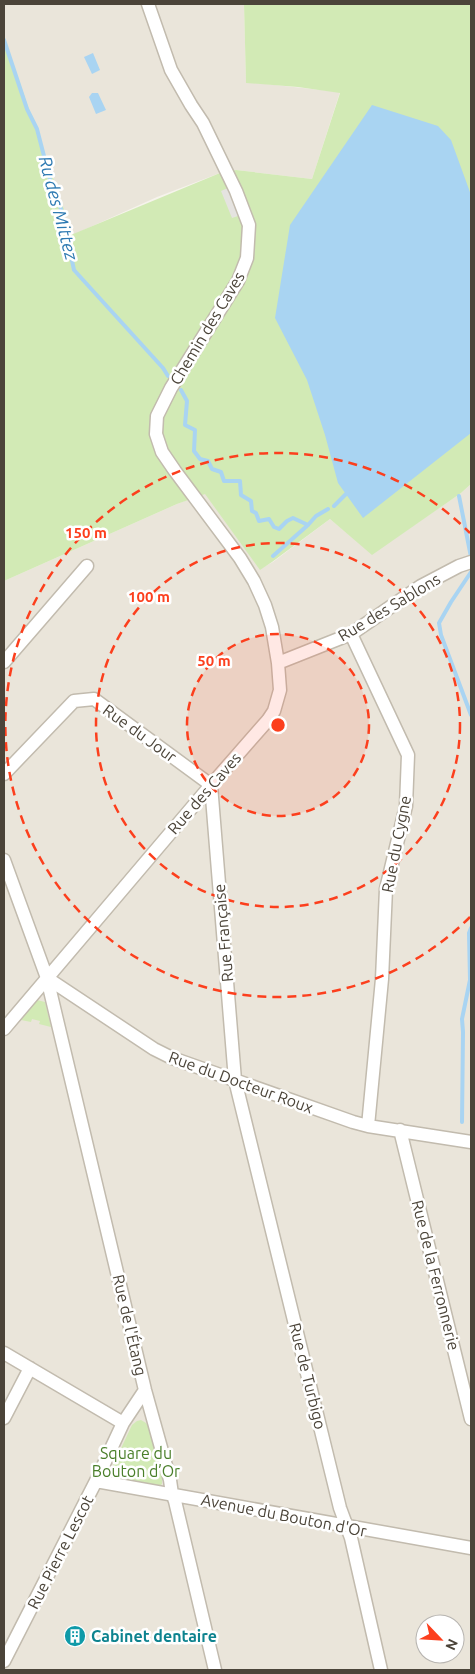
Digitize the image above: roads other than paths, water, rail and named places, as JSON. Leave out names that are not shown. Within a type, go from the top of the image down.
[{"type":"street","name":"Chemin des Caves","points":[[148,4],[171,70],[203,122],[236,191],[249,225],[247,258],[238,281],[171,388],[157,416],[156,434],[162,452],[175,472],[240,558],[254,581]]},
{"type":"street","name":"Rue des Sablons","points":[[278,663],[352,634],[399,600],[437,577],[471,562]]},
{"type":"street","points":[[4,662],[87,566]]},
{"type":"street","name":"Rue des Caves","points":[[4,1029],[274,711],[280,690],[278,663],[272,627],[265,604],[254,581]]},
{"type":"street","name":"Rue du Cygne","points":[[352,634],[408,755],[406,806],[386,889],[382,979],[368,1126]]},
{"type":"street","name":"Rue du Jour","points":[[4,774],[74,701],[94,699],[211,785]]},
{"type":"street","name":"Rue Française","points":[[211,785],[235,1080]]},
{"type":"street","points":[[4,860],[47,978]]},
{"type":"street","name":"Rue du Docteur Roux","points":[[47,978],[154,1049],[201,1070],[235,1080],[353,1122],[471,1142]]},
{"type":"street","name":"Rue de l'Étang","points":[[47,978],[145,1390],[170,1480],[215,1670]]},
{"type":"street","name":"Rue de Turbigo","points":[[235,1080],[340,1508],[351,1538],[382,1670]]},
{"type":"street","name":"Rue de la Ferronnerie","points":[[400,1130],[471,1419]]},
{"type":"street","points":[[4,1353],[123,1423]]},
{"type":"street","points":[[4,1418],[30,1368]]},
{"type":"street","name":"Rue Pierre Lescot","points":[[4,1661],[96,1481],[123,1423],[145,1390]]},
{"type":"street","name":"Avenue du Bouton d'Or","points":[[96,1481],[471,1548]]},
{"type":"water","points":[[93,53],[100,70],[92,74],[84,57]]},
{"type":"water","points":[[92,93],[98,93],[106,110],[96,114],[89,97]]},
{"type":"water","points":[[372,105],[438,126],[451,140],[471,195],[471,433],[363,518],[338,483],[307,380],[275,318],[290,225]]},
{"type":"waterway","name":"Ru des Mittez","points":[[4,40],[27,109],[37,129],[51,183],[61,209],[74,270],[163,368],[168,376]]},
{"type":"waterway","name":"Ru des Mittez","points":[[181,390],[187,401],[185,425],[195,430],[194,451],[200,459],[208,461],[212,469],[221,472],[224,481],[240,481],[241,495],[251,501],[252,511],[256,513],[259,521],[269,519],[274,527],[279,529],[293,518],[308,525],[316,516],[328,509]]},
{"type":"waterway","name":"Ru des Mittez","points":[[334,506],[348,492]]},
{"type":"waterway","points":[[459,496],[471,557]]},
{"type":"waterway","points":[[273,556],[308,525]]},
{"type":"waterway","points":[[471,572],[439,623],[441,635],[471,715]]},
{"type":"waterway","points":[[462,1122],[462,1019],[470,980],[469,933],[471,928]]},
{"type":"place","name":"Cabinet dentaire","points":[[75,1636]]},
{"type":"park label","name":"Square du Bouton d’Or","points":[[136,1462]]}]
